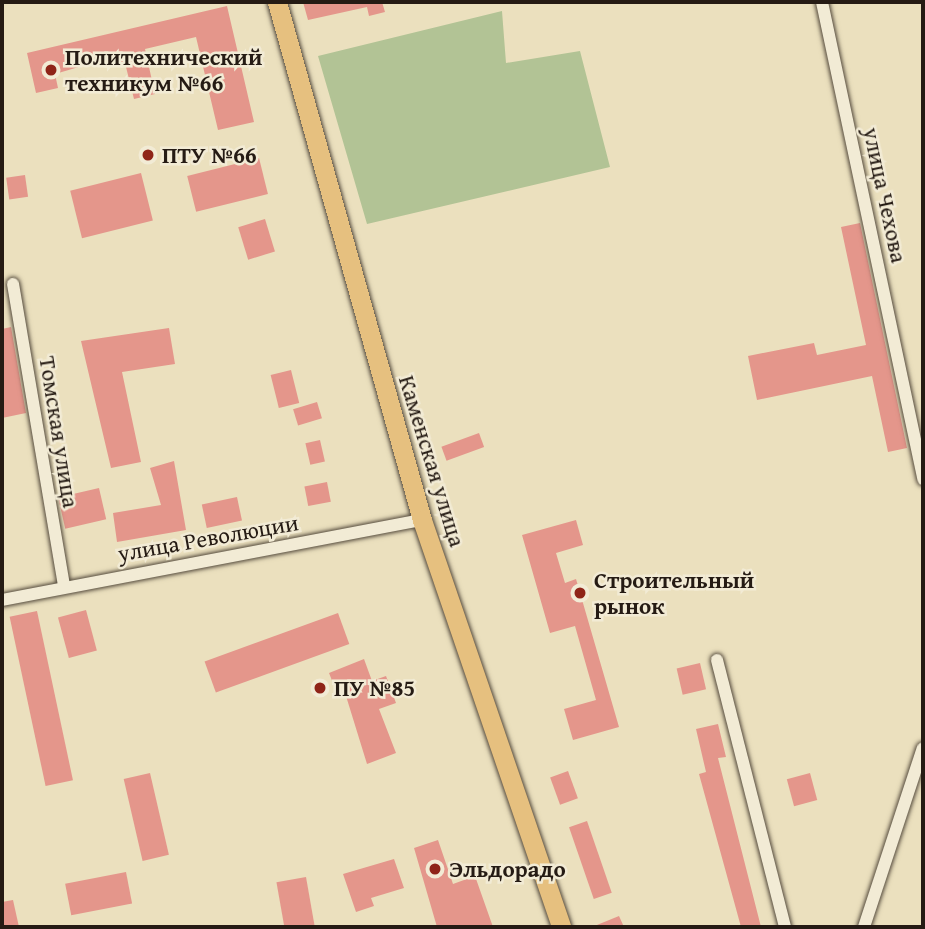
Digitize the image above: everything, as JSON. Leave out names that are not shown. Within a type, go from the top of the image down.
[{"type":"main road","name":"Каменская улица","points":[[277,2],[422,520],[561,927]]},
{"type":"street","name":"улица Чехова","points":[[822,2],[923,479]]},
{"type":"street","name":"Томская улица","points":[[13,284],[64,586]]},
{"type":"street","name":"улица Революции","points":[[2,600],[64,586],[422,520]]},
{"type":"street","points":[[717,660],[785,927]]},
{"type":"street","points":[[864,927],[923,748]]},
{"type":"green space","points":[[502,11],[506,63],[580,51],[610,167],[367,224],[318,56]]},
{"type":"building","points":[[303,2],[382,2],[385,12],[369,16],[367,7],[308,20]]},
{"type":"building","name":"Политехнический техникум №66","points":[[227,6],[254,122],[218,130],[196,37],[145,49],[155,94],[134,99],[125,63],[118,64],[116,56],[55,74],[58,88],[36,93],[27,53]]},
{"type":"building","points":[[259,158],[268,194],[196,212],[187,176]]},
{"type":"building","points":[[141,173],[153,221],[82,238],[70,191]]},
{"type":"building","points":[[25,175],[28,197],[9,199],[6,178]]},
{"type":"building","points":[[265,219],[275,252],[248,260],[238,227]]},
{"type":"building","points":[[860,223],[907,448],[888,452],[872,376],[757,400],[748,356],[814,343],[817,355],[866,345],[841,227]]},
{"type":"building","points":[[11,327],[26,413],[2,418],[2,329]]},
{"type":"building","points":[[169,328],[175,364],[122,372],[141,462],[111,468],[81,341]]},
{"type":"building","points":[[291,370],[299,403],[279,408],[271,375]]},
{"type":"building","points":[[317,402],[322,418],[298,426],[293,409]]},
{"type":"building","points":[[479,433],[484,447],[447,461],[441,447]]},
{"type":"building","points":[[320,440],[325,461],[310,465],[305,443]]},
{"type":"building","points":[[174,461],[186,530],[117,542],[113,513],[161,505],[150,468]]},
{"type":"building","points":[[327,482],[331,502],[308,506],[304,486]]},
{"type":"building","points":[[99,488],[106,519],[65,529],[58,497]]},
{"type":"building","points":[[237,497],[242,520],[207,528],[202,504]]},
{"type":"building","points":[[576,520],[583,545],[556,553],[565,583],[576,579],[619,727],[573,740],[564,709],[596,700],[575,626],[550,633],[522,535]]},
{"type":"building","points":[[86,610],[97,651],[69,658],[58,618]]},
{"type":"building","points":[[37,611],[73,780],[46,786],[10,617]]},
{"type":"building","points":[[338,613],[349,644],[216,693],[205,662]]},
{"type":"building","points":[[364,659],[372,681],[386,676],[396,703],[379,709],[396,753],[367,764],[346,696],[339,698],[329,673]]},
{"type":"building","points":[[700,663],[706,689],[683,695],[677,668]]},
{"type":"building","points":[[718,724],[726,757],[718,758],[761,927],[741,927],[699,774],[706,772],[696,729]]},
{"type":"building","points":[[568,771],[578,798],[560,805],[550,777]]},
{"type":"building","points":[[150,773],[169,855],[143,861],[124,779]]},
{"type":"building","points":[[810,773],[817,800],[794,806],[787,779]]},
{"type":"building","points":[[587,821],[612,893],[594,899],[569,827]]},
{"type":"building","points":[[438,840],[453,884],[475,876],[493,927],[437,927],[414,848]]},
{"type":"building","points":[[394,859],[404,888],[371,898],[374,906],[356,912],[343,874]]},
{"type":"building","points":[[126,872],[132,903],[71,915],[65,884]]},
{"type":"building","points":[[306,877],[315,927],[284,927],[276,882]]},
{"type":"building","points":[[13,900],[19,927],[2,927],[2,902]]},
{"type":"building","points":[[619,916],[624,927],[592,927]]},
{"type":"place","name":"Политехнический техникум №66","points":[[51,70]]},
{"type":"place","name":"ПТУ №66","points":[[148,155]]},
{"type":"place","name":"Строительный рынок","points":[[580,593]]},
{"type":"place","name":"ПУ №85","points":[[320,688]]},
{"type":"place","name":"Эльдорадо","points":[[435,869]]}]
